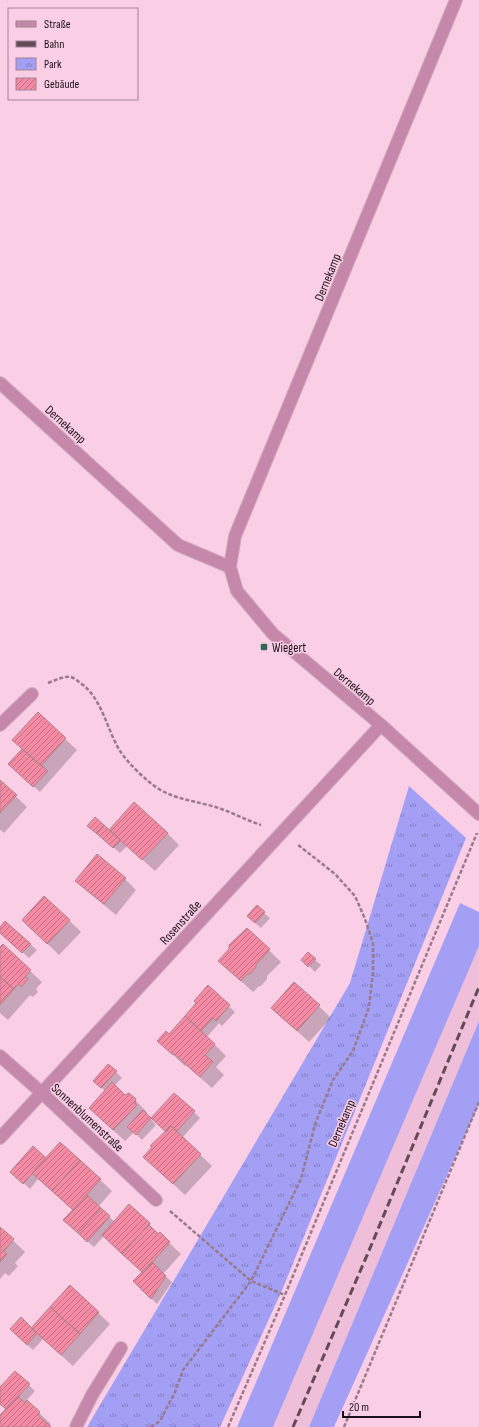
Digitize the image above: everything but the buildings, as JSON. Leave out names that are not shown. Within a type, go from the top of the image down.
[{"type":"street","name":"Dernekamp","points":[[456,0],[235,536],[230,567],[237,591],[273,634],[381,725],[479,814]]},
{"type":"street","name":"Dernekamp","points":[[0,383],[178,545],[230,567]]},
{"type":"street","points":[[0,725],[32,694]]},
{"type":"street","name":"Rosenstraße","points":[[0,1138],[381,725]]},
{"type":"street","name":"Sonnenblumenstraße","points":[[0,1056],[42,1093],[156,1200]]},
{"type":"street","points":[[76,1427],[92,1395],[121,1348]]},
{"type":"path","points":[[32,694],[46,683],[61,678],[73,677],[86,686],[96,699],[121,752],[145,778],[159,789],[173,796],[195,803],[208,805],[282,832],[335,874],[355,896],[373,943],[373,972],[369,1007],[353,1051],[333,1080],[315,1124],[301,1179],[251,1281],[183,1370],[175,1392],[160,1421],[151,1427]]},
{"type":"path","name":"Dernekamp","points":[[228,1427],[285,1295],[479,829]]},
{"type":"path","points":[[344,1427],[479,1102]]},
{"type":"path","points":[[156,1200],[251,1281],[285,1295]]},
{"type":"shaded area","points":[[479,946],[479,1021],[309,1427],[273,1427]]},
{"type":"green space","points":[[409,786],[466,838],[283,1288],[220,1427],[87,1427],[350,983]]},
{"type":"green space","points":[[460,903],[479,912],[479,946],[273,1427],[237,1427]]},
{"type":"green space","points":[[479,1021],[479,1104],[334,1427],[309,1427]]},
{"type":"railway","points":[[293,1427],[368,1253],[479,987]]},
{"type":"place","name":"Wiegert","points":[[264,647]]}]
